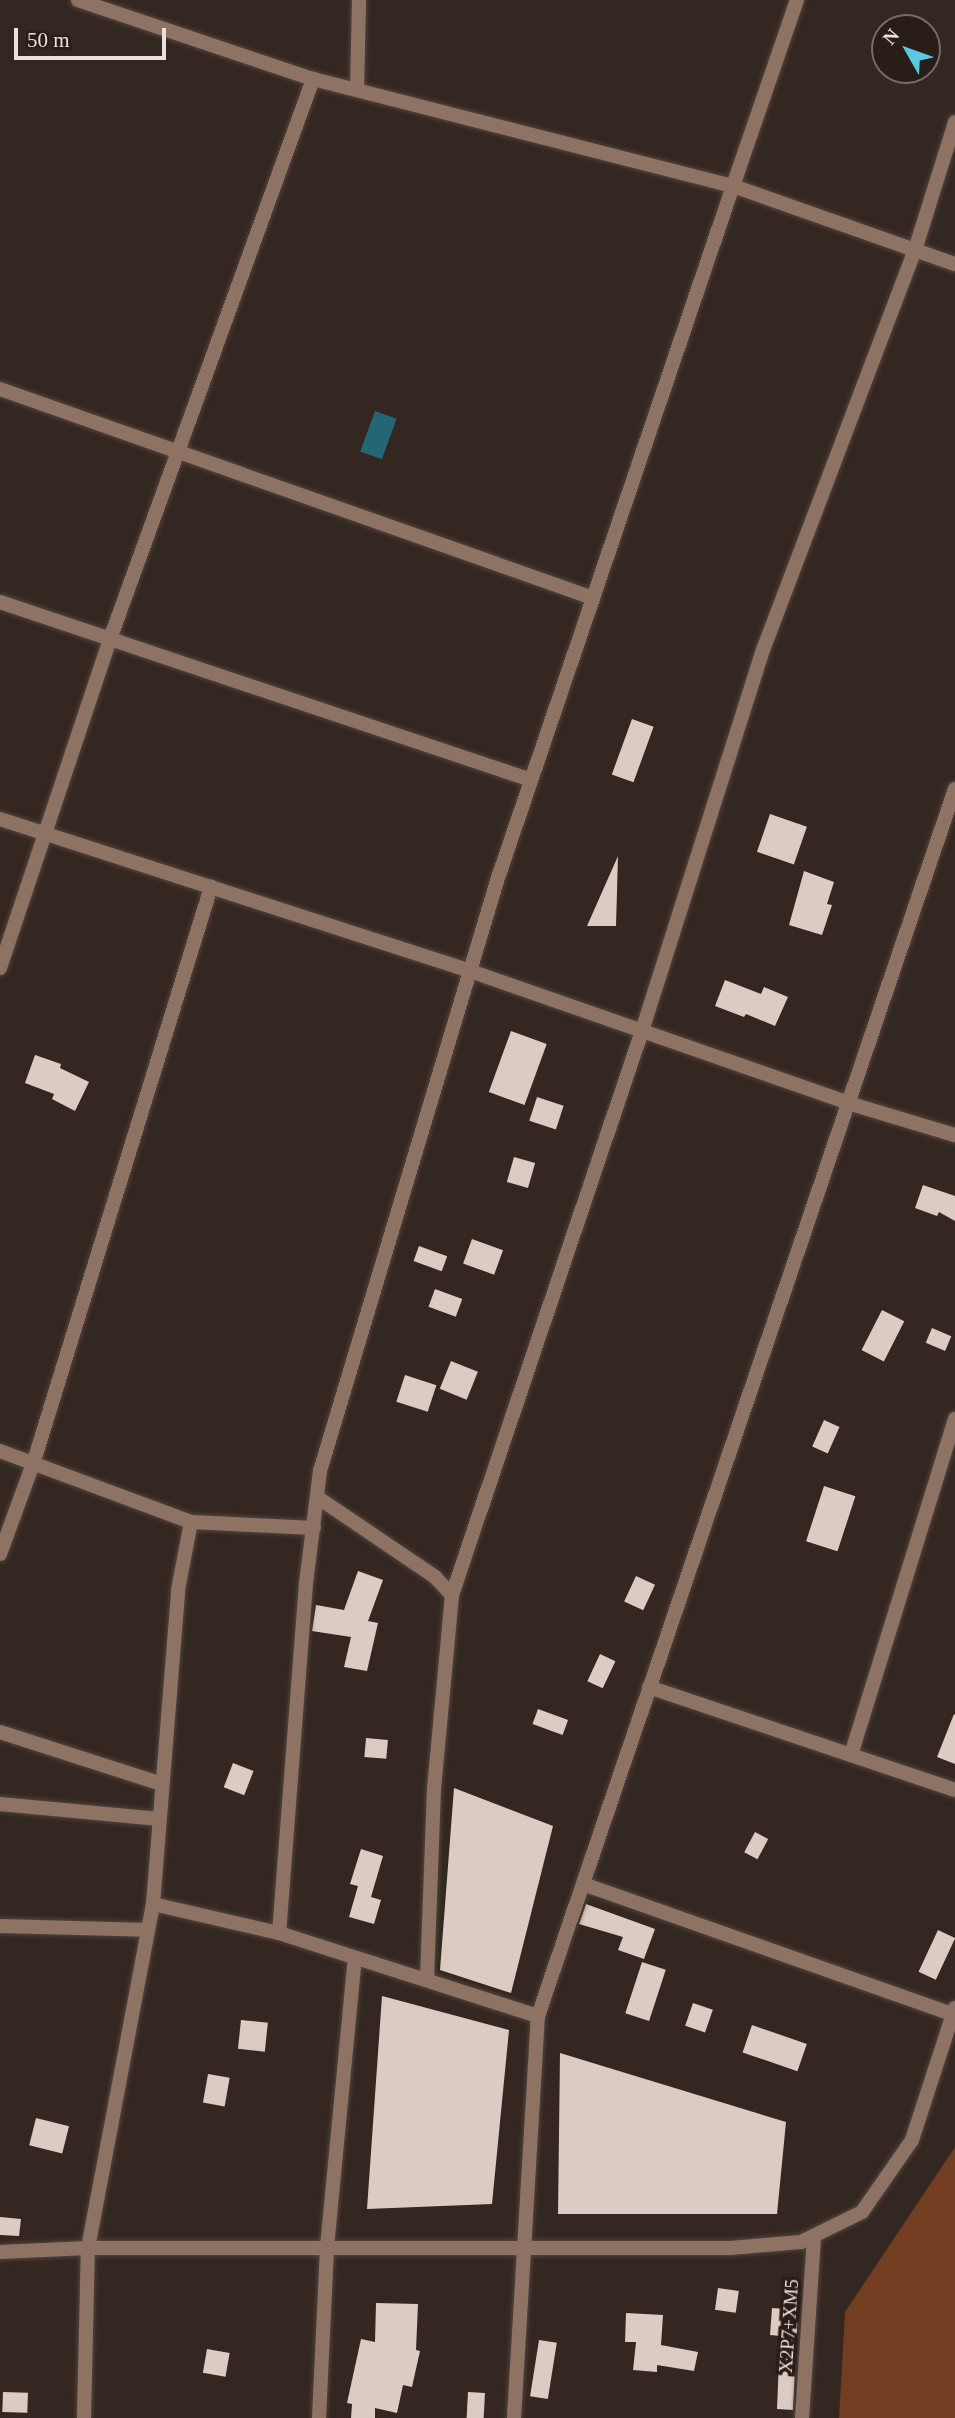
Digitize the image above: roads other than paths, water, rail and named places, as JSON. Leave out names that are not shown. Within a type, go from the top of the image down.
[{"type":"street","points":[[78,0],[313,79],[733,186],[955,264]]},
{"type":"street","points":[[357,90],[359,0]]},
{"type":"street","points":[[279,1933],[306,1583],[324,1458],[470,971],[531,780],[797,0]]},
{"type":"street","points":[[0,968],[110,639],[313,79]]},
{"type":"street","points":[[427,1980],[434,1788],[452,1595],[642,1031],[763,650],[915,250],[955,122]]},
{"type":"street","points":[[0,389],[178,454],[593,598]]},
{"type":"street","points":[[0,602],[531,780]]},
{"type":"street","points":[[514,2418],[538,2016],[955,789]]},
{"type":"street","points":[[0,819],[470,971],[848,1103],[955,1135]]},
{"type":"street","points":[[0,1553],[34,1461],[211,887]]},
{"type":"street","points":[[851,1755],[955,1419]]},
{"type":"street","points":[[0,1451],[34,1461],[191,1522],[314,1528]]},
{"type":"street","points":[[317,1497],[435,1577],[452,1595]]},
{"type":"street","points":[[84,2418],[88,2248],[153,1904],[178,1590],[191,1522]]},
{"type":"street","points":[[649,1687],[955,1790]]},
{"type":"street","points":[[0,1732],[162,1784]]},
{"type":"street","points":[[0,1804],[159,1819]]},
{"type":"street","points":[[0,2252],[88,2248],[730,2248],[801,2242],[862,2212],[912,2140],[948,2053],[954,2011],[583,1884]]},
{"type":"street","points":[[153,1904],[279,1933],[538,2016]]},
{"type":"street","points":[[0,1926],[148,1930]]},
{"type":"street","points":[[318,2418],[327,2247],[355,1958]]},
{"type":"street","name":"X2P7+XM5","points":[[802,2418],[814,2236]]},
{"type":"water","points":[[375,411],[397,419],[382,459],[360,451]]}]
